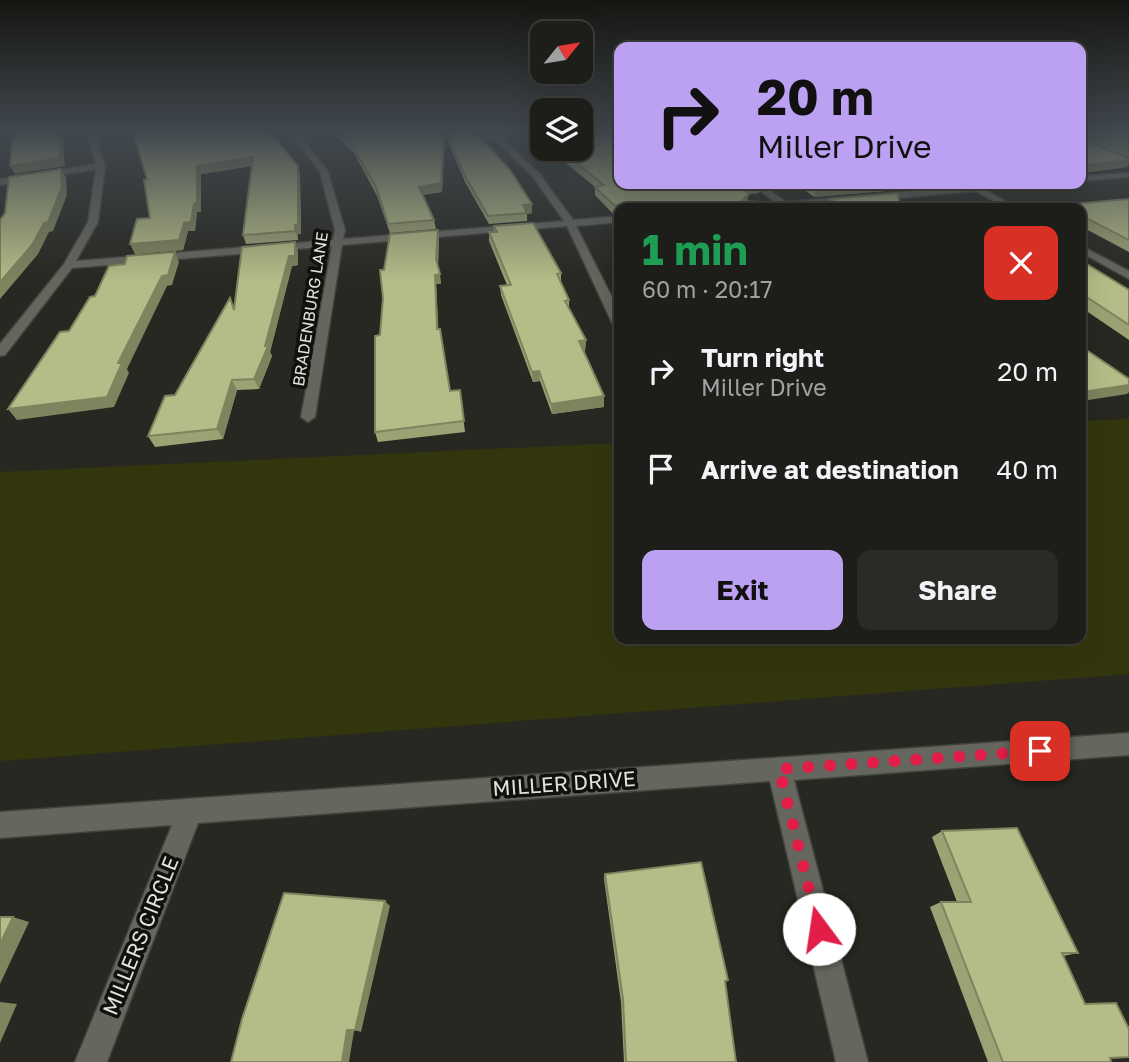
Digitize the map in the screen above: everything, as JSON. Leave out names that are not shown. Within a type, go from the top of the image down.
[{"type":"street","points":[[0,352],[69,264],[93,222],[99,183]]},
{"type":"street","name":"BRADENBURG LANE","points":[[308,417],[340,230],[327,183]]},
{"type":"street","points":[[545,183],[573,223],[614,314]]},
{"type":"street","points":[[763,189],[783,203]]},
{"type":"street","points":[[815,203],[944,189]]},
{"type":"street","points":[[978,189],[1004,203]]},
{"type":"street","points":[[69,264],[614,220]]},
{"type":"street","points":[[1086,250],[1129,276]]},
{"type":"street","name":"MILLER DRIVE","points":[[0,825],[1129,744]]},
{"type":"street","points":[[779,769],[852,1062]]},
{"type":"street","name":"MILLERS CIRCLE","points":[[91,1062],[191,811]]},
{"type":"green space","points":[[1129,419],[1129,674],[0,761],[0,472],[614,443],[614,644],[1086,644],[1086,421]]},
{"type":"building","points":[[8,183],[62,183],[48,222],[44,223],[32,245],[0,282],[0,220],[5,213]]},
{"type":"building","points":[[144,183],[197,183],[197,203],[194,204],[191,222],[184,223],[179,240],[130,244],[137,219],[150,218]]},
{"type":"building","points":[[250,183],[298,183],[298,225],[295,225],[295,231],[243,235]]},
{"type":"building","points":[[373,183],[441,183],[419,187],[434,220],[388,224]]},
{"type":"building","points":[[469,183],[518,183],[532,204],[523,205],[527,213],[488,216]]},
{"type":"building","points":[[601,183],[614,183],[614,189],[743,189],[749,194],[742,201],[759,203],[614,205],[595,187],[604,185]]},
{"type":"building","points":[[898,193],[899,203],[836,203],[830,199]]},
{"type":"building","points":[[1129,199],[1129,240],[1086,218],[1086,203],[1084,203]]},
{"type":"building","points":[[533,223],[561,273],[557,274],[569,300],[565,301],[586,340],[579,341],[604,396],[551,404],[539,371],[532,372],[500,286],[511,285],[489,232],[497,232],[494,226]]},
{"type":"building","points":[[438,230],[436,259],[440,274],[435,275],[437,329],[440,329],[450,391],[460,390],[464,421],[375,432],[375,336],[380,335],[383,298],[380,270],[384,270],[390,234]]},
{"type":"building","points":[[295,242],[295,256],[289,256],[265,346],[268,346],[254,379],[232,380],[217,429],[148,436],[165,396],[175,395],[230,298],[234,310],[242,247]]},
{"type":"building","points":[[175,252],[168,275],[162,276],[118,363],[122,363],[107,397],[8,409],[60,332],[69,331],[90,297],[95,296],[109,266],[125,264],[127,256]]},
{"type":"building","points":[[1086,263],[1129,290],[1129,325],[1086,297]]},
{"type":"building","points":[[1086,350],[1129,379],[1129,385],[1086,391]]},
{"type":"building","points":[[1017,828],[1078,953],[1062,953],[1085,1004],[1116,1003],[1129,1029],[1129,1057],[1110,1058],[1111,1062],[1003,1062],[941,902],[971,902],[942,831]]},
{"type":"building","points":[[701,862],[728,980],[725,981],[736,1062],[626,1062],[623,999],[605,874]]},
{"type":"building","points":[[284,893],[385,901],[355,1030],[347,1030],[342,1062],[231,1062],[242,1019]]},
{"type":"building","points":[[0,917],[13,917],[0,944]]},
{"type":"route","points":[[819,929],[779,769],[1040,751]]}]
